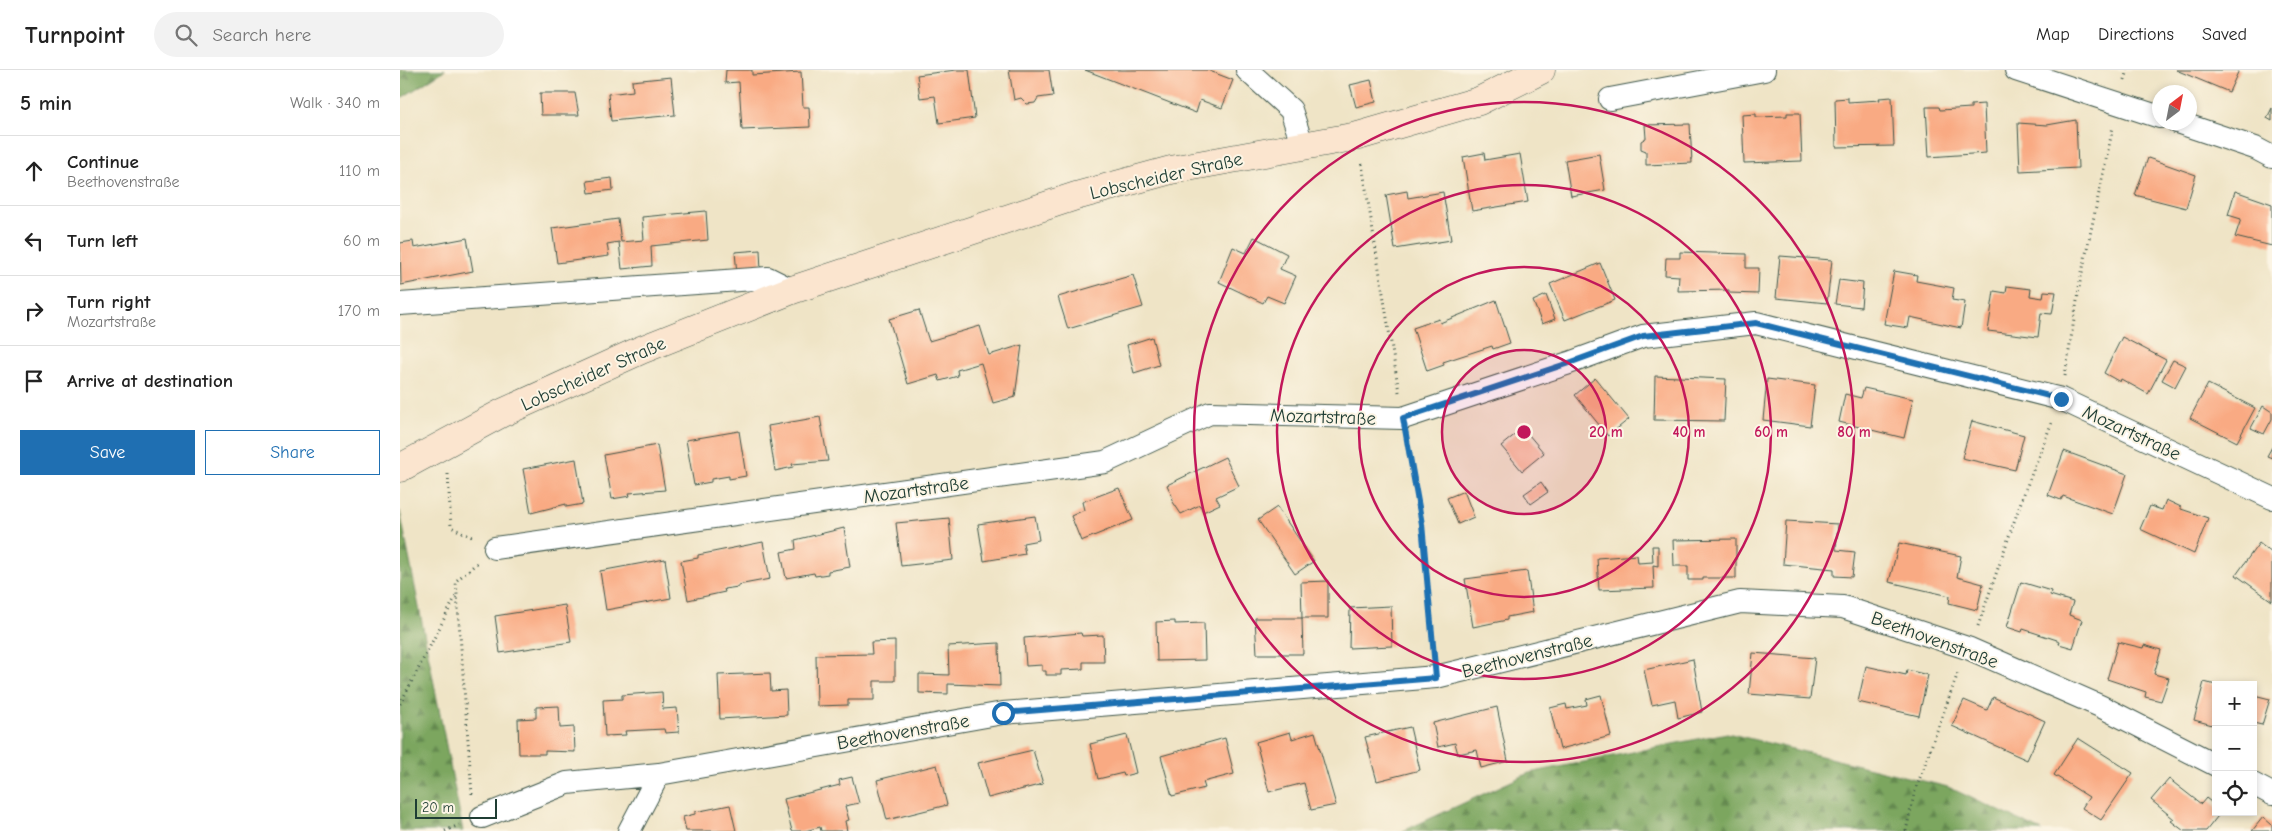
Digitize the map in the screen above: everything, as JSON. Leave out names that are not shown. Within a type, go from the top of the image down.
[{"type":"street","points":[[1247,70],[1291,110],[1303,147]]},
{"type":"street","name":"Lobscheider Straße","points":[[400,468],[502,413],[641,350],[792,290],[1076,196],[1171,170],[1358,136],[1479,101],[1541,70]]},
{"type":"street","points":[[1610,99],[1764,70]]},
{"type":"street","points":[[2016,70],[2152,114]]},
{"type":"street","points":[[2197,129],[2255,148],[2272,158]]},
{"type":"street","points":[[400,304],[768,278],[792,290]]},
{"type":"street","name":"Mozartstraße","points":[[495,548],[1105,462],[1210,413],[1403,418],[1569,363],[1643,336],[1756,323],[2061,399],[2272,498]]},
{"type":"street","name":"Beethovenstraße","points":[[482,817],[567,783],[659,774],[1003,713],[1436,678],[1740,602],[1843,607],[1970,649],[2100,706],[2212,763]]},
{"type":"street","points":[[629,831],[659,774]]},
{"type":"street","points":[[2257,786],[2272,794]]},
{"type":"path","points":[[2068,355],[2080,282],[2118,103]]},
{"type":"path","points":[[1358,136],[1396,370]]},
{"type":"path","points":[[1403,418],[1422,524],[1436,678]]},
{"type":"path","points":[[1970,649],[2046,438]]},
{"type":"path","points":[[446,443],[452,527]]},
{"type":"path","points":[[472,796],[456,581],[495,548]]},
{"type":"path","points":[[400,704],[457,594]]},
{"type":"path","points":[[1906,831],[1914,794],[1955,678]]},
{"type":"green space","points":[[400,70],[445,70],[400,99]]},
{"type":"green space","points":[[400,511],[463,831],[400,831]]},
{"type":"green space","points":[[1727,733],[1948,787],[2042,831],[1403,831],[1529,773]]},
{"type":"building","points":[[726,70],[752,70],[752,75],[801,72],[803,107],[809,107],[810,127],[742,130],[739,82],[725,83]]},
{"type":"building","points":[[969,70],[975,118],[939,123],[935,96],[920,98],[917,75]]},
{"type":"building","points":[[1009,70],[1049,70],[1053,96],[1038,98],[1035,103],[1027,104],[1021,98],[1014,100]]},
{"type":"building","points":[[1085,70],[1207,70],[1233,80],[1222,108],[1200,100],[1196,113]]},
{"type":"building","points":[[2176,70],[2239,70],[2229,92]]},
{"type":"building","points":[[671,77],[675,115],[611,121],[608,94],[633,91],[632,81]]},
{"type":"building","points":[[1371,80],[1376,102],[1356,107],[1350,85]]},
{"type":"building","points":[[540,93],[575,93],[579,115],[541,115]]},
{"type":"building","points":[[1892,97],[1894,146],[1836,147],[1835,99],[1848,98],[1848,102],[1880,100],[1879,98]]},
{"type":"building","points":[[1984,104],[1986,153],[1929,157],[1926,107],[1939,107],[1940,110],[1971,108],[1971,105]]},
{"type":"building","points":[[2272,108],[2272,121],[2267,118]]},
{"type":"building","points":[[1787,113],[1800,113],[1802,161],[1744,163],[1742,115],[1756,114],[1756,117],[1787,116]]},
{"type":"building","points":[[2076,120],[2078,168],[2020,171],[2018,123],[2047,125]]},
{"type":"building","points":[[1690,124],[1692,163],[1646,165],[1646,151],[1641,149],[1641,141],[1646,138],[1645,125]]},
{"type":"building","points":[[1484,153],[1485,160],[1520,154],[1528,202],[1472,211],[1463,157]]},
{"type":"building","points":[[1599,154],[1605,190],[1571,196],[1565,160]]},
{"type":"building","points":[[2148,158],[2196,175],[2186,208],[2135,195]]},
{"type":"building","points":[[612,178],[613,190],[589,193],[587,181]]},
{"type":"building","points":[[1407,191],[1408,198],[1443,192],[1451,240],[1395,249],[1386,195]]},
{"type":"building","points":[[2235,191],[2272,204],[2272,246],[2235,237],[2241,219],[2228,215]]},
{"type":"building","points":[[706,211],[708,240],[651,246],[652,266],[622,269],[619,242],[607,244],[609,256],[557,263],[552,228],[618,219],[621,242],[644,240],[642,217]]},
{"type":"building","points":[[1254,237],[1287,254],[1280,269],[1296,276],[1284,303],[1267,296],[1263,303],[1219,282],[1233,247],[1246,253]]},
{"type":"building","points":[[467,238],[473,271],[401,285],[400,243],[413,241],[414,248]]},
{"type":"building","points":[[760,250],[761,271],[737,274],[735,252]]},
{"type":"building","points":[[1680,252],[1746,254],[1746,268],[1759,268],[1758,294],[1729,293],[1729,290],[1678,291],[1679,276],[1665,275],[1666,258],[1680,258]]},
{"type":"building","points":[[1780,256],[1832,260],[1827,303],[1776,298]]},
{"type":"building","points":[[1600,263],[1615,300],[1565,320],[1550,284]]},
{"type":"building","points":[[1894,271],[1917,275],[1916,281],[1954,288],[1952,300],[1965,302],[1961,328],[1910,317],[1908,328],[1884,324]]},
{"type":"building","points":[[1133,275],[1143,307],[1068,329],[1058,297]]},
{"type":"building","points":[[1839,280],[1863,283],[1861,307],[1835,304]]},
{"type":"building","points":[[2007,286],[2031,289],[2030,296],[2043,298],[2044,291],[2056,292],[2052,314],[2041,313],[2038,337],[1988,331],[1994,291],[2006,293]]},
{"type":"building","points":[[1546,295],[1555,319],[1542,324],[1533,301]]},
{"type":"building","points":[[1496,300],[1510,343],[1493,349],[1492,346],[1443,362],[1444,365],[1427,371],[1413,328],[1439,319],[1440,323]]},
{"type":"building","points":[[919,310],[929,341],[980,326],[989,355],[1022,345],[1015,397],[993,403],[981,363],[957,370],[958,376],[940,381],[938,375],[908,384],[889,319]]},
{"type":"building","points":[[1152,337],[1159,365],[1134,373],[1127,345]]},
{"type":"building","points":[[2122,337],[2166,360],[2148,394],[2121,379],[2120,382],[2104,373]]},
{"type":"building","points":[[2173,360],[2186,366],[2175,387],[2162,380]]},
{"type":"building","points":[[1655,376],[1726,379],[1724,421],[1654,420]]},
{"type":"building","points":[[1595,378],[1629,419],[1608,436],[1575,395]]},
{"type":"building","points":[[1767,379],[1815,385],[1810,426],[1763,420]]},
{"type":"building","points":[[2208,384],[2255,408],[2237,442],[2190,418]]},
{"type":"building","points":[[1864,388],[1913,399],[1904,438],[1839,422],[1845,394],[1861,398]]},
{"type":"building","points":[[2263,406],[2272,412],[2272,419],[2264,434],[2251,428]]},
{"type":"building","points":[[820,417],[828,461],[792,464],[793,467],[775,471],[768,426]]},
{"type":"building","points":[[1972,421],[2024,435],[2015,470],[1962,458]]},
{"type":"building","points":[[1523,428],[1544,453],[1522,471],[1501,446]]},
{"type":"building","points":[[739,431],[746,476],[729,479],[729,476],[711,479],[711,482],[694,485],[686,440]]},
{"type":"building","points":[[657,445],[665,490],[629,493],[630,496],[612,499],[604,455]]},
{"type":"building","points":[[2272,447],[2272,458],[2267,456]]},
{"type":"building","points":[[2064,451],[2127,474],[2113,514],[2063,496],[2061,500],[2048,495]]},
{"type":"building","points":[[1225,457],[1239,486],[1216,497],[1220,504],[1203,512],[1200,505],[1181,514],[1171,499],[1173,498],[1167,485]]},
{"type":"building","points":[[576,459],[583,504],[566,507],[566,504],[531,513],[523,469]]},
{"type":"building","points":[[1541,482],[1548,492],[1531,504],[1524,494]]},
{"type":"building","points":[[1119,488],[1133,520],[1081,541],[1071,516],[1084,510],[1082,502]]},
{"type":"building","points":[[1464,491],[1474,517],[1458,524],[1447,498]]},
{"type":"building","points":[[2166,500],[2181,507],[2181,509],[2208,518],[2194,554],[2140,529],[2150,506],[2162,510]]},
{"type":"building","points":[[1277,507],[1314,561],[1295,574],[1258,520]]},
{"type":"building","points":[[1035,516],[1039,540],[1023,543],[1025,554],[984,561],[978,524]]},
{"type":"building","points":[[949,518],[953,560],[901,566],[896,523]]},
{"type":"building","points":[[1786,521],[1838,524],[1836,550],[1855,552],[1852,577],[1834,576],[1834,569],[1783,564]]},
{"type":"building","points":[[844,528],[850,567],[828,571],[828,574],[815,576],[814,573],[786,578],[781,552],[796,549],[795,540]]},
{"type":"building","points":[[1736,539],[1736,578],[1688,580],[1688,566],[1674,566],[1673,540]]},
{"type":"building","points":[[763,542],[770,579],[738,585],[738,587],[724,589],[725,592],[688,600],[681,561],[698,558],[698,555]]},
{"type":"building","points":[[1899,543],[1961,556],[1957,577],[1983,584],[1977,610],[1949,603],[1950,596],[1889,582]]},
{"type":"building","points":[[2259,543],[2272,553],[2272,601],[2236,575]]},
{"type":"building","points":[[1652,546],[1658,546],[1658,566],[1653,565],[1654,588],[1599,590],[1597,558],[1637,555],[1638,563],[1653,562]]},
{"type":"building","points":[[665,559],[671,598],[606,610],[600,571]]},
{"type":"building","points":[[1527,571],[1533,612],[1473,627],[1465,579]]},
{"type":"building","points":[[1328,581],[1328,618],[1302,618],[1301,582]]},
{"type":"building","points":[[2021,582],[2051,591],[2050,595],[2073,602],[2069,615],[2082,620],[2073,648],[2059,644],[2060,641],[2023,629],[2022,632],[2007,627]]},
{"type":"building","points":[[565,605],[571,642],[500,653],[495,616]]},
{"type":"building","points":[[1391,606],[1392,646],[1349,648],[1350,608]]},
{"type":"building","points":[[1255,618],[1302,618],[1303,654],[1257,654]]},
{"type":"building","points":[[1175,621],[1175,624],[1204,623],[1205,660],[1157,661],[1156,622]]},
{"type":"building","points":[[1081,633],[1082,636],[1103,635],[1104,662],[1083,662],[1083,669],[1061,670],[1061,675],[1046,675],[1046,671],[1042,671],[1042,665],[1026,666],[1024,638]]},
{"type":"building","points":[[895,641],[895,681],[874,681],[874,700],[848,700],[848,705],[817,706],[816,655],[872,654],[871,642]]},
{"type":"building","points":[[2118,642],[2143,648],[2144,645],[2161,650],[2154,674],[2169,678],[2161,701],[2145,697],[2146,692],[2107,679]]},
{"type":"building","points":[[999,643],[1000,686],[948,684],[948,694],[919,693],[919,674],[949,675],[948,646]]},
{"type":"building","points":[[1753,653],[1815,658],[1810,699],[1749,694]]},
{"type":"building","points":[[1693,659],[1702,712],[1678,718],[1675,700],[1652,705],[1644,670]]},
{"type":"building","points":[[1866,666],[1906,675],[1907,670],[1928,675],[1919,716],[1858,702]]},
{"type":"building","points":[[770,673],[771,691],[786,690],[787,715],[720,719],[718,675]]},
{"type":"building","points":[[2204,682],[2212,684],[2212,725],[2194,720]]},
{"type":"building","points":[[662,692],[663,709],[677,708],[679,732],[665,733],[664,729],[625,731],[626,735],[605,736],[603,700],[622,699],[622,695]]},
{"type":"building","points":[[1601,695],[1611,736],[1560,749],[1550,708],[1566,704],[1567,709],[1587,705],[1586,699]]},
{"type":"building","points":[[2257,696],[2270,699],[2262,725],[2257,724]]},
{"type":"building","points":[[1993,697],[2045,721],[2027,760],[1952,726],[1964,700],[1987,710]]},
{"type":"building","points":[[559,706],[560,728],[574,727],[575,752],[545,751],[545,754],[519,754],[518,719],[536,718],[536,707]]},
{"type":"building","points":[[1497,707],[1508,761],[1481,768],[1477,750],[1458,754],[1455,743],[1438,747],[1433,723]]},
{"type":"building","points":[[1410,727],[1420,770],[1377,781],[1365,737]]},
{"type":"building","points":[[1290,732],[1292,739],[1315,732],[1336,805],[1311,810],[1304,783],[1269,792],[1256,742]]},
{"type":"building","points":[[1127,735],[1136,773],[1124,776],[1123,773],[1098,779],[1090,744]]},
{"type":"building","points":[[1225,738],[1234,774],[1203,782],[1205,788],[1172,796],[1161,756]]},
{"type":"building","points":[[2078,738],[2133,773],[2101,820],[2082,808],[2089,797],[2054,775]]},
{"type":"building","points":[[1033,750],[1043,784],[988,798],[978,763]]},
{"type":"building","points":[[937,765],[947,805],[887,820],[877,780]]},
{"type":"building","points":[[852,777],[859,803],[845,806],[849,820],[845,821],[847,831],[821,831],[820,827],[805,831],[792,831],[784,799],[840,785],[839,780]]},
{"type":"building","points":[[2169,779],[2201,804],[2206,798],[2212,803],[2212,816],[2218,816],[2206,831],[2184,831],[2171,821],[2174,819],[2151,800]]},
{"type":"building","points":[[730,805],[736,831],[686,831],[683,817],[695,814],[695,812]]},
{"type":"building","points":[[2263,817],[2272,825],[2272,831],[2252,831]]},
{"type":"route","points":[[1003,713],[1436,678],[1422,524],[1403,418],[1569,363],[1643,336],[1756,323],[2061,399]]}]
